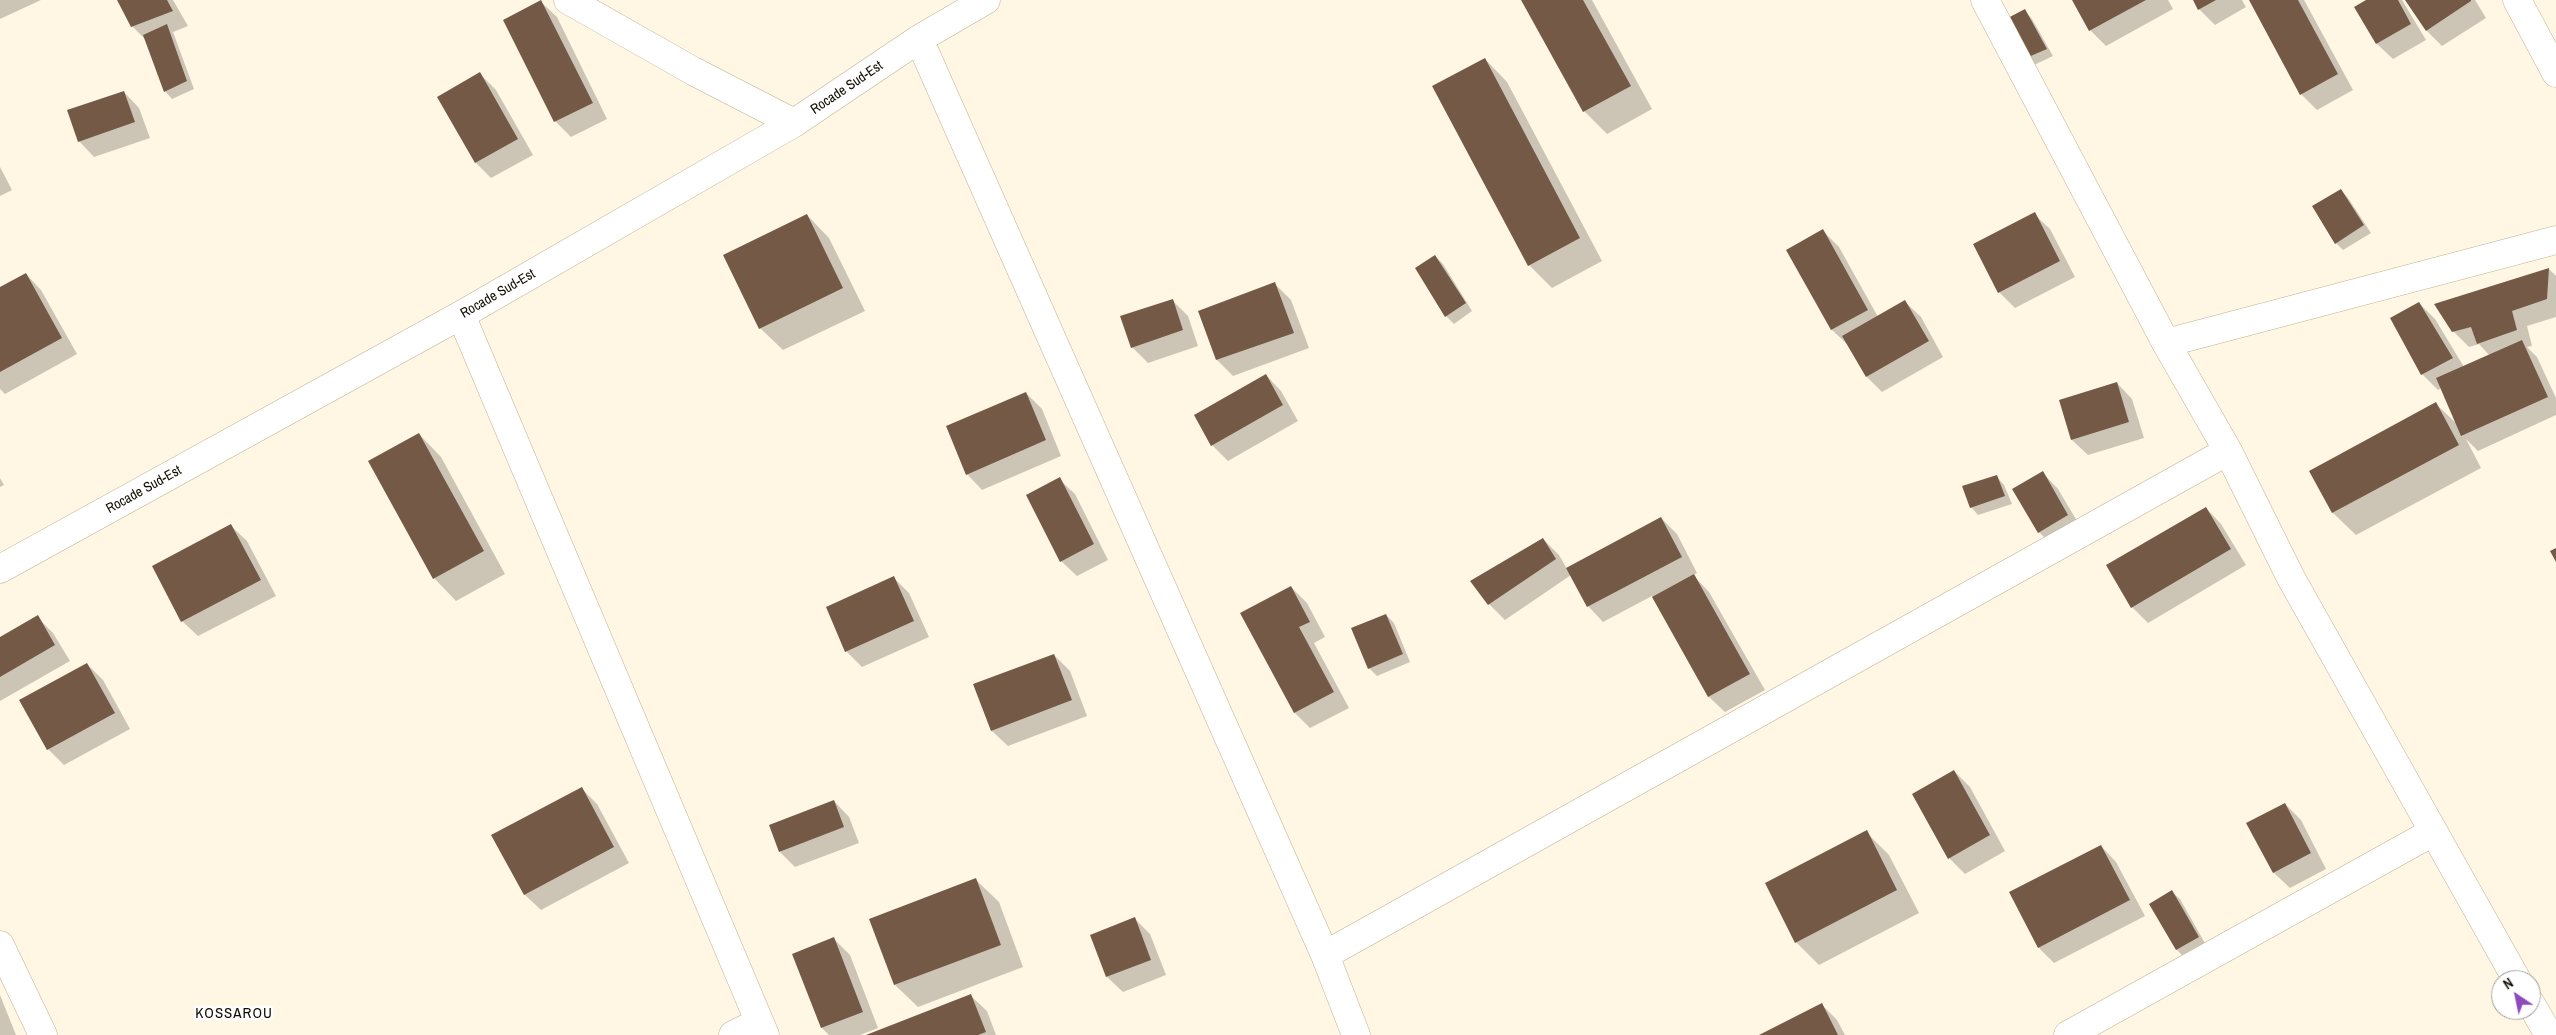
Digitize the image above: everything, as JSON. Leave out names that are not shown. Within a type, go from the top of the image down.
[{"type":"street","points":[[568,0],[693,71],[794,123]]},
{"type":"street","name":"Rocade Sud-Est","points":[[0,570],[461,315],[794,123],[919,39],[986,0]]},
{"type":"street","points":[[1985,0],[2166,343],[2228,451],[2291,578],[2511,970]]},
{"type":"street","points":[[2517,0],[2556,73]]},
{"type":"street","points":[[919,39],[1325,955],[1356,1035]]},
{"type":"street","points":[[2166,343],[2556,240]]},
{"type":"street","points":[[461,315],[762,1028],[733,1035]]},
{"type":"street","points":[[1325,955],[2228,451]]},
{"type":"street","points":[[2068,1035],[2433,832]]},
{"type":"street","points":[[0,945],[43,1035]]},
{"type":"street","points":[[2540,1020],[2549,1035]]},
{"type":"building","points":[[117,0],[167,0],[173,11],[131,27]]},
{"type":"building","points":[[541,0],[593,103],[554,122],[503,20]]},
{"type":"building","points":[[1521,0],[1583,0],[1631,86],[1583,112]]},
{"type":"building","points":[[2072,0],[2146,0],[2089,31]]},
{"type":"building","points":[[2193,0],[2216,0],[2198,10]]},
{"type":"building","points":[[2249,0],[2298,0],[2338,74],[2300,95]]},
{"type":"building","points":[[2366,0],[2398,0],[2411,24],[2376,44],[2354,7]]},
{"type":"building","points":[[2405,0],[2471,0],[2471,1],[2426,31]]},
{"type":"building","points":[[2025,9],[2047,49],[2026,58],[2004,20]]},
{"type":"building","points":[[167,24],[187,81],[164,92],[143,35]]},
{"type":"building","points":[[1485,58],[1580,238],[1528,266],[1432,86]]},
{"type":"building","points":[[480,72],[518,139],[475,163],[437,97]]},
{"type":"building","points":[[124,91],[135,122],[78,142],[67,110]]},
{"type":"building","points":[[2341,189],[2364,225],[2335,244],[2312,206]]},
{"type":"building","points":[[2035,212],[2060,261],[1998,293],[1973,244]]},
{"type":"building","points":[[807,214],[843,288],[759,329],[723,255]]},
{"type":"building","points":[[1823,229],[1868,310],[1831,330],[1786,250]]},
{"type":"building","points":[[1435,255],[1466,303],[1445,317],[1415,268]]},
{"type":"building","points":[[2549,268],[2547,299],[2512,311],[2517,330],[2477,344],[2471,327],[2452,332],[2434,304]]},
{"type":"building","points":[[26,273],[62,338],[0,372],[0,287]]},
{"type":"building","points":[[1275,282],[1294,333],[1216,360],[1198,311]]},
{"type":"building","points":[[1173,299],[1183,330],[1131,348],[1120,316]]},
{"type":"building","points":[[1905,300],[1929,341],[1866,377],[1842,336]]},
{"type":"building","points":[[2419,302],[2453,358],[2421,375],[2390,318]]},
{"type":"building","points":[[2522,340],[2548,397],[2461,436],[2436,378]]},
{"type":"building","points":[[1266,374],[1283,405],[1211,446],[1194,415]]},
{"type":"building","points":[[2117,382],[2129,422],[2071,440],[2059,400]]},
{"type":"building","points":[[1026,392],[1046,440],[966,475],[946,426]]},
{"type":"building","points":[[2436,402],[2459,445],[2332,513],[2309,471]]},
{"type":"building","points":[[419,433],[484,551],[433,579],[368,461]]},
{"type":"building","points":[[2043,471],[2068,515],[2038,533],[2012,489]]},
{"type":"building","points":[[1997,475],[2005,496],[1970,508],[1962,486]]},
{"type":"building","points":[[1060,477],[1094,544],[1060,562],[1026,495]]},
{"type":"building","points":[[2206,507],[2231,549],[2131,608],[2106,565]]},
{"type":"building","points":[[1661,517],[1682,557],[1587,607],[1566,568]]},
{"type":"building","points":[[231,524],[261,580],[181,622],[152,566]]},
{"type":"building","points":[[1543,538],[1556,559],[1488,605],[1470,581]]},
{"type":"building","points":[[2556,548],[2556,562],[2550,551]]},
{"type":"building","points":[[1694,574],[1750,674],[1708,697],[1652,597]]},
{"type":"building","points":[[894,576],[914,621],[845,652],[826,607]]},
{"type":"building","points":[[1291,586],[1310,622],[1299,627],[1334,692],[1294,713],[1240,613]]},
{"type":"building","points":[[1386,614],[1403,654],[1368,669],[1351,628]]},
{"type":"building","points":[[38,615],[55,645],[0,677],[0,637]]},
{"type":"building","points":[[1054,654],[1072,700],[991,731],[973,684]]},
{"type":"building","points":[[87,663],[115,713],[47,750],[19,700]]},
{"type":"building","points":[[1954,770],[1990,835],[1948,859],[1912,794]]},
{"type":"building","points":[[582,787],[614,847],[524,895],[491,835]]},
{"type":"building","points":[[834,800],[844,827],[779,852],[769,825]]},
{"type":"building","points":[[2285,803],[2311,853],[2273,873],[2246,823]]},
{"type":"building","points":[[1867,830],[1897,890],[1795,943],[1765,883]]},
{"type":"building","points":[[2101,845],[2130,900],[2038,948],[2009,892]]},
{"type":"building","points":[[976,878],[1001,945],[894,985],[869,919]]},
{"type":"building","points":[[2172,890],[2199,937],[2176,950],[2149,904]]},
{"type":"building","points":[[1135,917],[1151,960],[1106,977],[1090,935]]},
{"type":"building","points":[[834,937],[863,1012],[821,1028],[792,954]]},
{"type":"building","points":[[971,994],[986,1032],[978,1035],[866,1035]]},
{"type":"building","points":[[1822,1003],[1838,1035],[1759,1035]]},
{"type":"district","name":"KOSSAROU","points":[[234,1014]]}]
